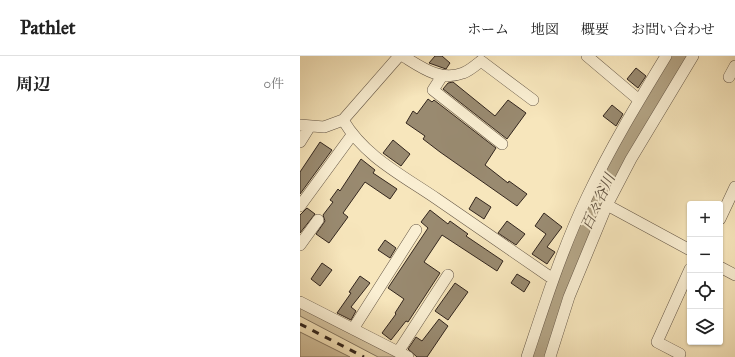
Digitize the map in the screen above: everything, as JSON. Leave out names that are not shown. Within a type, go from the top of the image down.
[{"type":"street","points":[[587,56],[639,100]]},
{"type":"street","points":[[527,357],[552,279],[586,198],[639,100],[666,56]]},
{"type":"street","points":[[550,357],[569,297],[607,205],[631,159],[693,56]]},
{"type":"street","points":[[300,142],[305,126],[324,127],[343,120],[397,57],[434,74],[442,76],[463,73],[481,61],[533,100]]},
{"type":"street","points":[[729,77],[735,66]]},
{"type":"street","points":[[442,76],[433,90],[502,144]]},
{"type":"street","points":[[343,120],[352,136],[382,164],[420,188],[552,279]]},
{"type":"street","points":[[300,206],[352,136]]},
{"type":"street","points":[[723,213],[735,187]]},
{"type":"street","points":[[607,205],[687,248]]},
{"type":"street","points":[[300,245],[318,220]]},
{"type":"street","points":[[353,329],[416,230]]},
{"type":"street","points":[[723,269],[735,275]]},
{"type":"street","points":[[680,354],[657,342],[688,273]]},
{"type":"street","points":[[300,302],[403,354],[448,275]]},
{"type":"shaded area","points":[[300,306],[401,357],[378,357],[300,316]]},
{"type":"shaded area","points":[[300,332],[350,357],[300,357]]},
{"type":"building","points":[[435,56],[442,56],[450,63],[446,69],[429,63]]},
{"type":"building","points":[[636,68],[646,76],[638,88],[627,79]]},
{"type":"building","points":[[453,82],[495,116],[508,100],[526,113],[507,139],[443,89],[448,83]]},
{"type":"building","points":[[428,99],[432,102],[434,100],[496,148],[485,165],[508,183],[509,181],[527,194],[517,206],[440,152],[423,139],[425,136],[406,123],[413,111],[417,114]]},
{"type":"building","points":[[612,105],[623,114],[616,126],[603,116]]},
{"type":"building","points":[[393,140],[410,154],[401,166],[383,153]]},
{"type":"building","points":[[320,142],[332,150],[300,194],[300,172]]},
{"type":"building","points":[[361,159],[375,170],[373,173],[397,189],[390,199],[365,182],[343,213],[348,217],[329,243],[316,234],[325,221],[323,215],[333,202],[330,200],[338,189],[340,191]]},
{"type":"building","points":[[476,197],[491,207],[484,219],[469,209]]},
{"type":"building","points":[[307,208],[315,214],[300,233],[300,215]]},
{"type":"building","points":[[430,210],[448,224],[450,221],[468,234],[466,236],[503,261],[497,271],[442,235],[424,262],[440,273],[408,322],[406,321],[391,340],[382,333],[396,314],[395,313],[404,299],[388,288],[428,228],[421,222]]},
{"type":"building","points":[[544,213],[562,227],[547,247],[555,252],[547,264],[532,254],[546,234],[535,226]]},
{"type":"building","points":[[507,221],[525,234],[516,245],[498,233]]},
{"type":"building","points":[[385,240],[396,248],[390,258],[378,250]]},
{"type":"building","points":[[322,263],[332,270],[320,286],[311,279]]},
{"type":"building","points":[[517,274],[530,282],[524,292],[511,283]]},
{"type":"building","points":[[360,276],[370,283],[351,307],[356,311],[351,320],[337,313],[351,293],[349,292]]},
{"type":"building","points":[[455,283],[468,292],[448,320],[435,311]]},
{"type":"building","points":[[439,319],[448,326],[427,357],[417,357],[408,349],[416,337],[422,341]]},
{"type":"waterway","name":"百々谷川","points":[[540,357],[555,307],[573,257],[605,184],[639,122],[679,56]]},
{"type":"railway","points":[[300,324],[364,357]]}]
